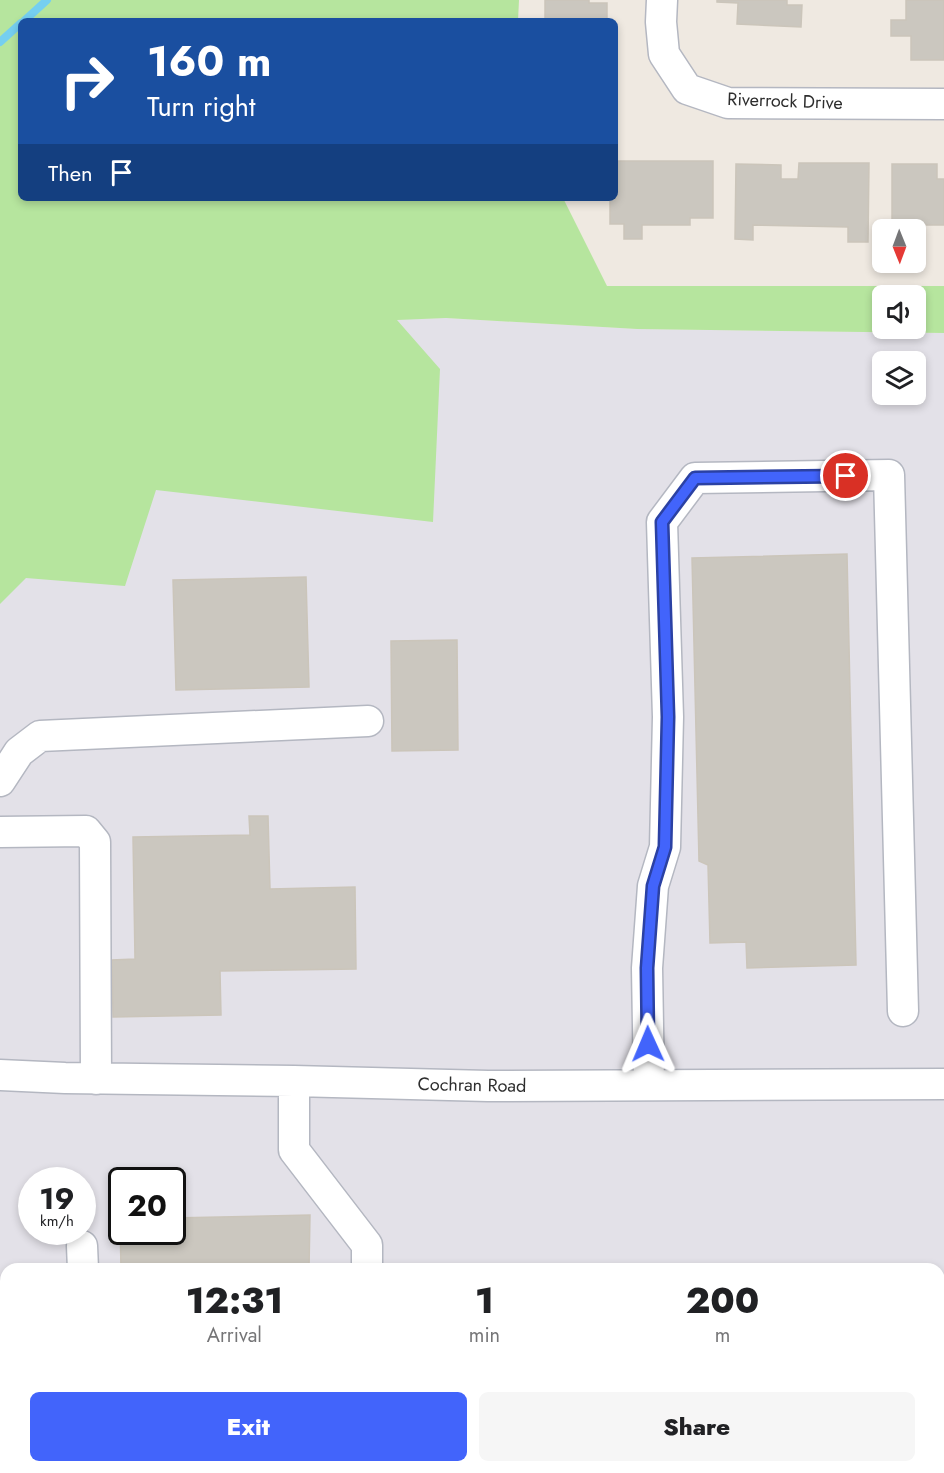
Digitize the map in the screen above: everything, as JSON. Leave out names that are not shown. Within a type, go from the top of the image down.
[{"type":"street","name":"Riverrock Drive","points":[[662,0],[661,22],[664,54],[687,88],[728,102],[944,104]]},
{"type":"street","points":[[649,1085],[647,968],[653,886],[665,847],[668,717],[662,522],[695,478],[889,475],[903,1011]]},
{"type":"street","points":[[0,780],[20,752],[40,736],[368,721]]},
{"type":"street","points":[[0,832],[86,831],[95,842],[96,1079]]},
{"type":"street","name":"Cochran Road","points":[[0,1075],[96,1079],[488,1086],[944,1084]]},
{"type":"street","points":[[294,1081],[294,1150],[367,1245],[367,1263]]},
{"type":"shaded area","points":[[446,318],[637,329],[872,332],[872,339],[926,339],[926,333],[944,333],[944,1263],[0,1263],[0,330]]},
{"type":"green space","points":[[0,0],[519,0],[518,18],[18,18],[18,201],[564,201],[607,286],[872,286],[872,332],[637,329],[446,318],[397,320],[440,369],[433,522],[156,490],[125,586],[26,578],[0,604]]},
{"type":"green space","points":[[926,286],[944,286],[944,333],[926,333]]},
{"type":"building","points":[[545,0],[589,0],[589,3],[607,3],[607,18],[545,18]]},
{"type":"building","points":[[717,0],[787,0],[787,5],[802,5],[801,27],[737,24],[738,3],[717,2]]},
{"type":"building","points":[[906,0],[944,0],[944,60],[911,60],[911,36],[891,36],[891,20],[906,20]]},
{"type":"building","points":[[618,161],[713,161],[713,218],[690,218],[690,225],[642,225],[642,239],[624,239],[624,224],[610,224],[610,201],[618,201]]},
{"type":"building","points":[[799,163],[869,163],[868,242],[848,242],[848,227],[753,225],[753,240],[735,239],[736,164],[781,165],[781,179],[798,179]]},
{"type":"building","points":[[892,164],[937,164],[937,179],[944,179],[944,225],[926,225],[926,219],[892,219]]},
{"type":"building","points":[[847,554],[856,965],[747,968],[746,942],[710,943],[708,865],[699,861],[692,558]]},
{"type":"building","points":[[306,577],[309,687],[176,690],[173,580]]},
{"type":"building","points":[[457,640],[458,750],[392,751],[391,641]]},
{"type":"building","points":[[249,816],[268,816],[270,889],[355,887],[356,969],[220,971],[221,1015],[113,1017],[112,960],[135,959],[133,837],[250,835]]},
{"type":"building","points":[[310,1215],[309,1263],[121,1263],[121,1245],[186,1245],[186,1218]]},
{"type":"waterway","points":[[27,18],[47,0]]},
{"type":"waterway","points":[[0,42],[18,26]]},
{"type":"route","points":[[648,1044],[647,968],[653,886],[665,847],[668,717],[662,522],[695,478],[846,476]]}]
